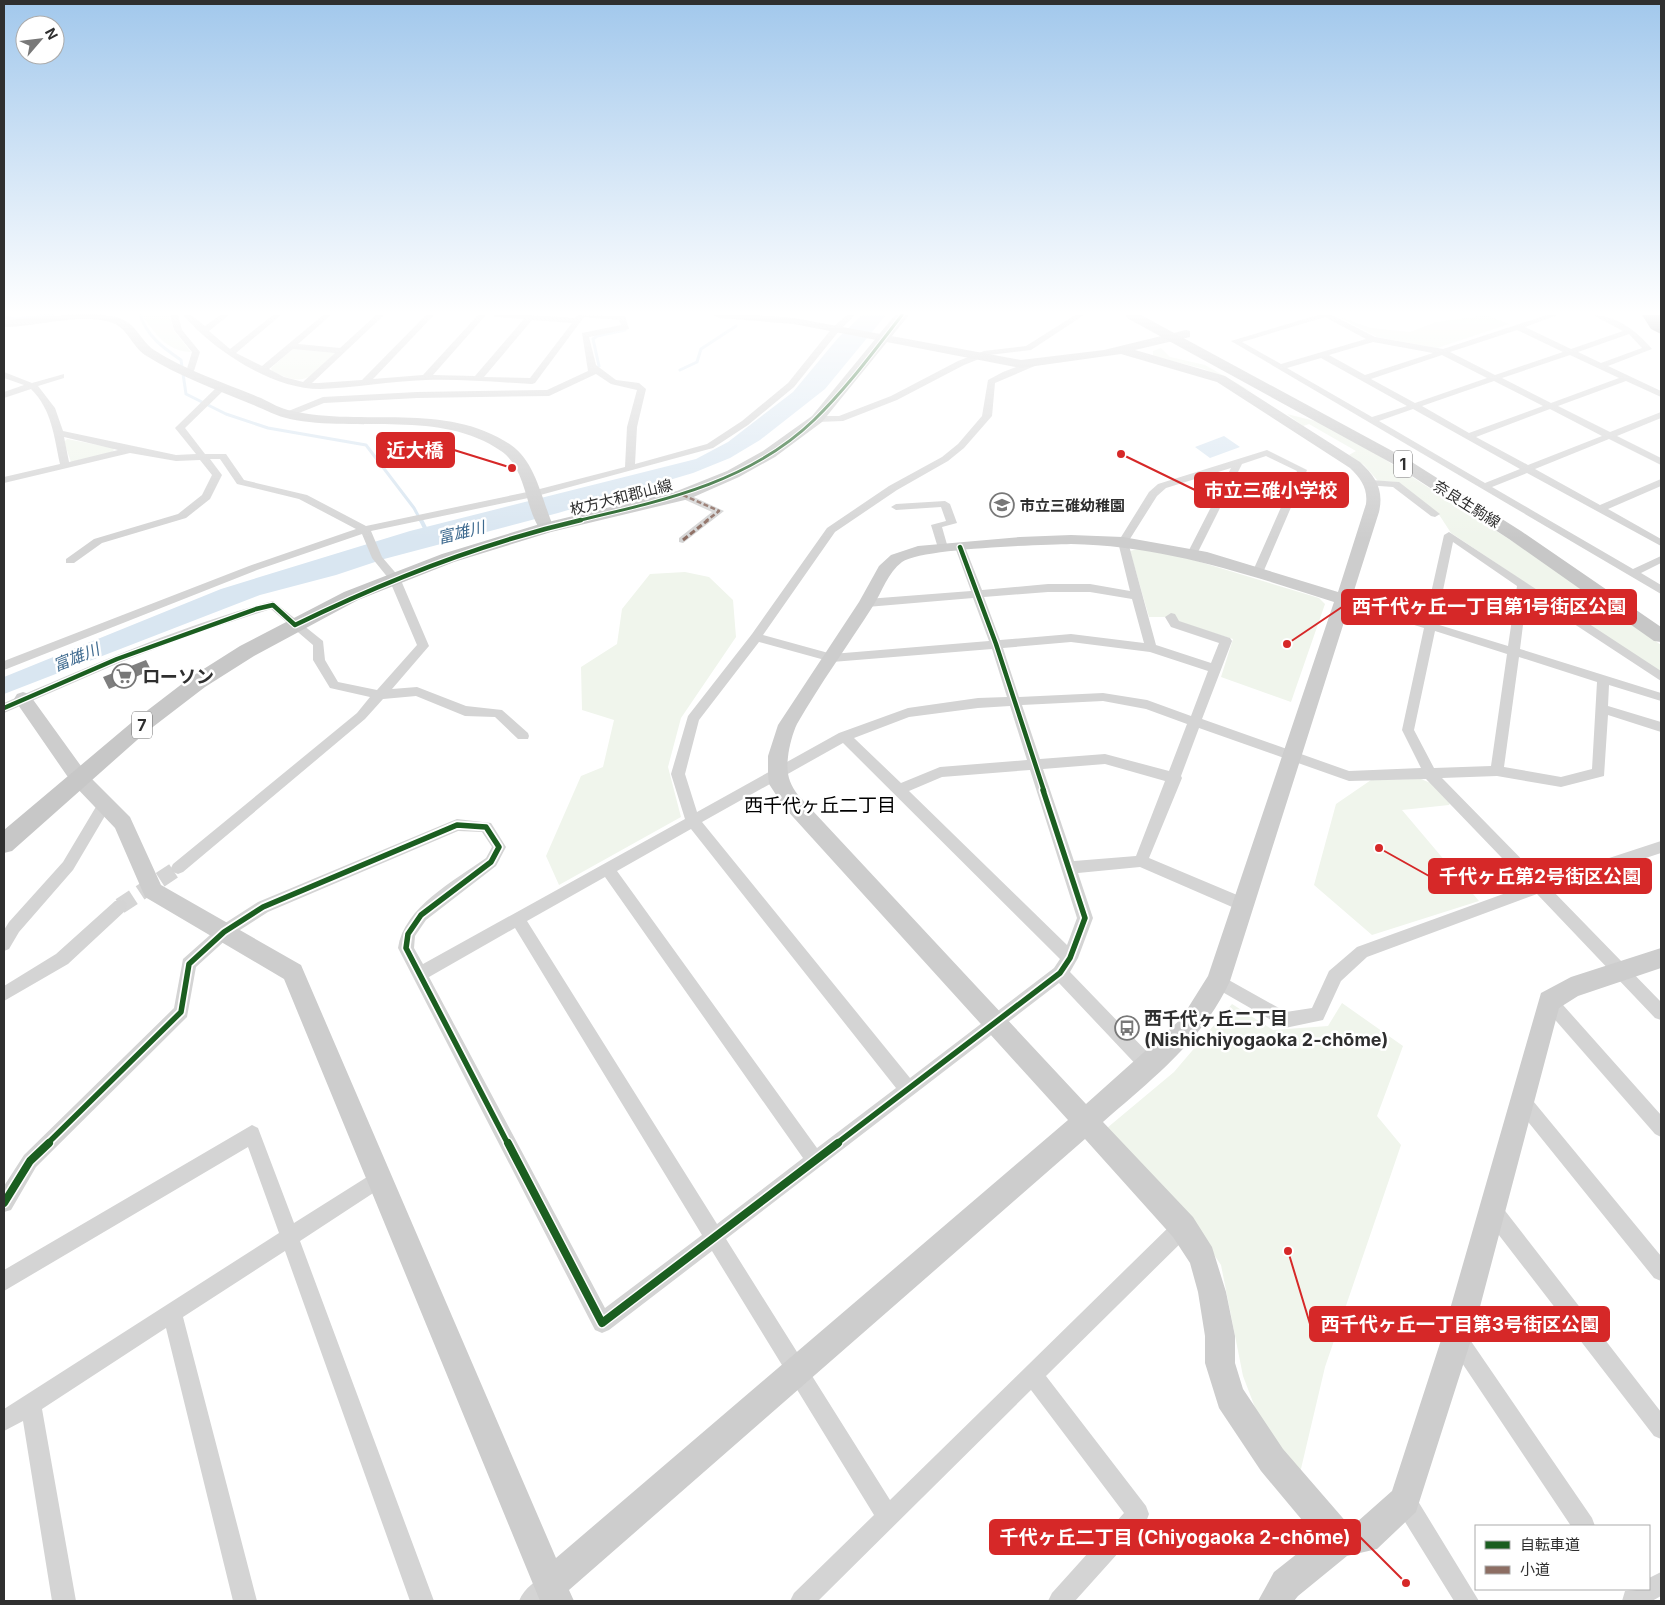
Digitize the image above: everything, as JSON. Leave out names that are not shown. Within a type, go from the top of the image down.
[{"type":"main road","name":"枚方大和郡山線","points":[[4,844],[138,728],[198,682],[295,625],[351,596],[394,578],[543,523],[683,495],[708,486],[755,462],[787,442],[816,419],[838,390]]},
{"type":"main road","name":"奈良生駒線","points":[[1275,390],[1401,462],[1515,535],[1661,636]]},
{"type":"main road","name":"奈良生駒線","points":[[1279,390],[1416,464],[1530,534],[1661,625]]},
{"type":"street","points":[[4,395],[22,390]]},
{"type":"street","points":[[39,390],[48,402],[58,433],[65,466]]},
{"type":"street","points":[[70,561],[98,541],[182,516],[206,497],[217,475],[205,457],[180,428],[219,390]]},
{"type":"street","points":[[226,390],[289,414],[325,421],[422,423],[449,427],[480,435],[506,448],[518,458],[543,523]]},
{"type":"street","points":[[289,414],[323,400],[417,395],[549,393],[555,390]]},
{"type":"street","points":[[630,469],[632,427],[642,390]]},
{"type":"street","points":[[4,666],[253,568],[366,531],[534,497],[710,446],[745,423],[784,390]]},
{"type":"street","points":[[816,419],[840,419],[911,390]]},
{"type":"street","points":[[909,1090],[692,820],[678,774],[693,719],[756,637],[832,530],[893,488],[953,452],[976,430],[986,416],[990,390]]},
{"type":"street","points":[[523,736],[498,713],[466,712],[417,691],[379,695],[334,685],[319,660],[319,644],[273,605],[256,609],[162,642],[13,704],[123,823],[153,891],[293,972],[381,1178],[546,1596],[796,1370],[1148,1066],[1189,1027],[1218,981],[1376,499],[1370,482],[1354,465],[1237,390]]},
{"type":"street","points":[[1252,390],[1263,398],[1268,408]]},
{"type":"street","points":[[1321,390],[1635,572],[1661,590]]},
{"type":"street","points":[[1386,390],[1661,543]]},
{"type":"street","points":[[1374,420],[1462,390]]},
{"type":"street","points":[[1519,390],[1661,462]]},
{"type":"street","points":[[1469,436],[1594,390]]},
{"type":"street","points":[[1485,486],[1661,415]]},
{"type":"street","points":[[58,433],[130,450],[176,458],[223,456],[241,482],[304,497],[366,531],[377,558],[394,578],[423,646],[361,716],[178,868]]},
{"type":"street","points":[[4,480],[130,450]]},
{"type":"street","points":[[1151,648],[1123,542],[1153,494],[1162,486],[1267,453],[1302,470],[1258,573]]},
{"type":"street","points":[[1192,554],[1239,462]]},
{"type":"street","points":[[1370,482],[1395,484],[1435,514]]},
{"type":"street","points":[[1600,509],[1661,482]]},
{"type":"street","points":[[683,495],[719,511],[683,540]]},
{"type":"street","points":[[4,1203],[30,1161],[180,1012],[189,964],[224,932],[263,907],[457,825],[486,827],[499,847],[491,862],[421,915],[408,934],[406,948],[602,1324],[1060,974],[1070,958],[1085,918],[996,644],[978,594],[952,548],[936,525],[952,524],[945,504],[896,507]]},
{"type":"street","points":[[1661,677],[1449,535],[1428,626],[1408,730],[1430,774],[1661,1013]]},
{"type":"street","points":[[1341,1541],[1272,1460],[1230,1397],[1220,1363],[1220,1336],[1212,1292],[1202,1256],[1183,1227],[791,801],[780,784],[778,774],[778,756],[787,725],[867,603],[885,570],[897,558],[918,550],[1056,539],[1123,542],[1192,554],[1661,697]]},
{"type":"street","points":[[1635,572],[1661,559]]},
{"type":"street","points":[[1498,771],[1523,584]]},
{"type":"street","points":[[867,603],[1048,588],[1090,588],[1137,596]]},
{"type":"street","points":[[1141,861],[1175,778],[1194,720],[1217,669],[1226,641],[1175,624],[1171,617]]},
{"type":"street","points":[[756,637],[832,658],[1072,638],[1151,648],[1217,669]]},
{"type":"street","points":[[420,974],[844,736],[908,713],[978,703],[1103,698],[1148,705],[1349,776],[1498,771],[1561,782],[1599,772],[1603,679]]},
{"type":"street","points":[[1603,709],[1661,728]]},
{"type":"street","points":[[844,736],[1070,958]]},
{"type":"street","points":[[898,790],[940,772],[1105,758],[1175,778]]},
{"type":"street","points":[[4,944],[14,927],[68,866],[105,804]]},
{"type":"street","points":[[1218,981],[1285,1020],[1317,1015],[1334,976],[1362,952],[1539,887],[1661,847]]},
{"type":"street","points":[[1069,868],[1141,861],[1244,905]]},
{"type":"street","points":[[608,870],[816,1160]]},
{"type":"street","points":[[4,994],[62,959],[120,906]]},
{"type":"street","points":[[518,920],[887,1516]]},
{"type":"street","points":[[1275,1601],[1286,1584],[1341,1541],[1365,1537],[1405,1501],[1457,1337],[1490,1209],[1523,1102],[1549,1001],[1570,988],[1661,958]]},
{"type":"street","points":[[1060,974],[1148,1066]]},
{"type":"street","points":[[1549,1001],[1661,1128]]},
{"type":"street","points":[[1523,1102],[1661,1271]]},
{"type":"street","points":[[4,1281],[252,1134],[422,1601]]},
{"type":"street","points":[[4,1421],[381,1178]]},
{"type":"street","points":[[1490,1209],[1661,1429]]},
{"type":"street","points":[[802,1601],[1183,1227]]},
{"type":"street","points":[[172,1313],[245,1601]]},
{"type":"street","points":[[1457,1337],[1583,1525]]},
{"type":"street","points":[[1032,1374],[1138,1514],[1060,1601]]},
{"type":"street","points":[[31,1405],[64,1601]]},
{"type":"street","points":[[1405,1501],[1467,1601]]},
{"type":"street","points":[[1631,1596],[1646,1590]]},
{"type":"shaded area","points":[[1287,414],[1323,423],[1381,457],[1543,561],[1661,645],[1661,673],[1451,533],[1438,513],[1396,482],[1378,481],[1364,465],[1349,455],[1356,451],[1309,424],[1303,426]]},
{"type":"shaded area","points":[[67,439],[113,448],[114,450],[111,453],[71,462],[64,442]]},
{"type":"shaded area","points":[[1138,549],[1187,558],[1319,598],[1325,604],[1291,702],[1221,677],[1233,639],[1178,622],[1175,617],[1149,617],[1130,551]]},
{"type":"shaded area","points":[[685,572],[709,577],[733,600],[736,637],[681,718],[668,767],[681,817],[559,885],[546,856],[581,776],[603,767],[614,720],[582,710],[581,667],[617,644],[622,609],[650,574]]},
{"type":"shaded area","points":[[1421,779],[1433,784],[1450,803],[1449,805],[1402,810],[1479,901],[1372,935],[1314,885],[1336,804],[1371,780]]},
{"type":"shaded area","points":[[1342,1003],[1403,1046],[1377,1116],[1401,1145],[1325,1367],[1300,1473],[1259,1418],[1243,1376],[1221,1265],[1202,1237],[1107,1128],[1174,1072],[1232,1004],[1273,1030],[1328,1026]]},
{"type":"water","name":"富雄川","points":[[795,390],[824,390],[760,440],[730,458],[693,473],[558,513],[384,559],[336,575],[260,595],[4,694],[4,677],[221,589],[410,531],[696,459],[728,442]]},
{"type":"water","points":[[1224,436],[1240,447],[1210,458],[1195,447]]},
{"type":"building","name":"ローソン","points":[[146,660],[151,670],[109,689],[103,677]]},
{"type":"waterway","points":[[185,390],[186,394],[226,414],[268,428],[366,445],[414,508],[421,521]]},
{"type":"waterway","points":[[421,520],[427,532]]},
{"type":"tunnel","points":[[120,906],[178,868]]},
{"type":"marked path","points":[[683,495],[719,511],[683,540]]},
{"type":"cycle path","points":[[4,708],[117,659],[256,609],[273,605],[295,625],[356,596],[418,570],[481,548],[562,524],[668,500],[700,489],[744,469],[785,444],[813,422],[843,390]]},
{"type":"cycle path","points":[[4,1203],[30,1161],[181,1012],[189,964],[224,932],[263,907],[457,825],[486,827],[499,847],[491,862],[421,915],[408,934],[406,948],[602,1323],[1060,973],[1070,958],[1085,918],[996,644],[960,547]]},
{"type":"place","name":"市立三碓小学校","points":[[1121,454]]},
{"type":"place","name":"近大橋","points":[[512,468]]},
{"type":"place","name":"市立三碓幼稚園","points":[[1002,505]]},
{"type":"place","name":"西千代ヶ丘一丁目第1号街区公園","points":[[1287,644]]},
{"type":"place","name":"ローソン","points":[[124,676]]},
{"type":"place","name":"千代ヶ丘第2号街区公園","points":[[1379,848]]},
{"type":"place","name":"西千代ヶ丘二丁目 (Nishichiyogaoka 2-chōme)","points":[[1127,1028]]},
{"type":"place","name":"西千代ヶ丘一丁目第3号街区公園","points":[[1288,1251]]},
{"type":"place","name":"千代ヶ丘二丁目 (Chiyogaoka 2-chōme)","points":[[1406,1583]]},
{"type":"district","name":"西千代ヶ丘二丁目","points":[[820,805]]}]
